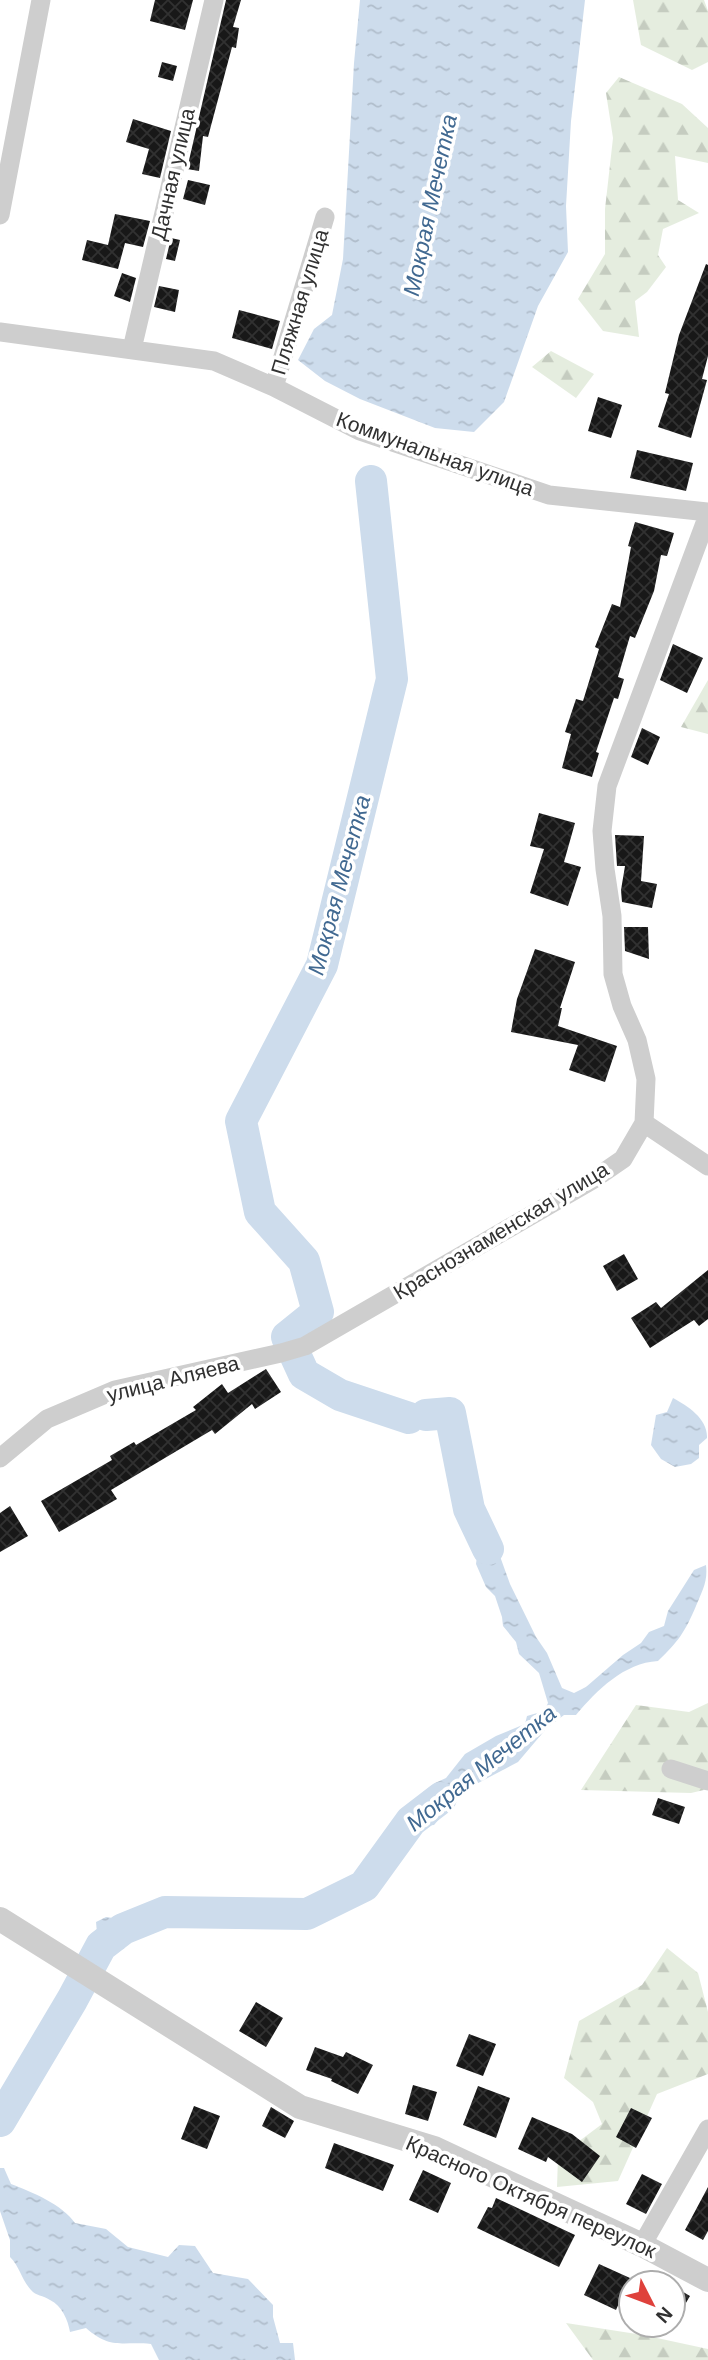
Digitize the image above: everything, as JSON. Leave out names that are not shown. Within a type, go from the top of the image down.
[{"type":"street","points":[[0,215],[41,0]]},
{"type":"street","name":"Дачная улица","points":[[132,349],[214,0]]},
{"type":"street","name":"Пляжная улица","points":[[274,387],[325,217]]},
{"type":"street","name":"Коммунальная улица","points":[[0,332],[214,361],[274,387],[360,431],[548,495],[708,513]]},
{"type":"street","name":"Краснознаменская улица","points":[[281,1353],[304,1346],[594,1179],[623,1158],[644,1123],[646,1079],[637,1040],[621,1006],[613,974],[612,916],[602,831],[607,786],[708,513]]},
{"type":"street","points":[[644,1123],[708,1166]]},
{"type":"street","name":"улица Аляева","points":[[0,1458],[47,1419],[115,1390],[281,1353]]},
{"type":"street","points":[[671,1769],[708,1782]]},
{"type":"street","name":"Красного Октября переулок","points":[[0,1919],[300,2107],[434,2148],[642,2245],[708,2280]]},
{"type":"street","points":[[642,2245],[708,2129]]},
{"type":"green space","points":[[633,0],[704,0],[708,11],[708,62],[692,70],[641,45]]},
{"type":"green space","points":[[619,77],[682,104],[708,128],[708,163],[675,156],[678,200],[699,213],[663,229],[658,255],[666,267],[647,292],[635,301],[639,337],[603,331],[578,299],[605,254],[605,209],[613,138],[606,93]]},
{"type":"green space","points":[[551,351],[594,374],[576,398],[532,367]]},
{"type":"green space","points":[[708,680],[708,734],[681,727]]},
{"type":"green space","points":[[708,1703],[708,1789],[691,1793],[581,1790],[636,1705],[689,1712]]},
{"type":"green space","points":[[667,1948],[698,1973],[708,2012],[708,2074],[657,2094],[618,2181],[557,2187],[558,2157],[602,2124],[593,2102],[564,2078],[579,2021],[642,1985]]},
{"type":"green space","points":[[566,2323],[617,2331],[617,2339],[662,2339],[708,2349],[708,2360],[593,2360]]},
{"type":"water","points":[[360,0],[585,0],[571,121],[566,206],[568,252],[538,306],[504,402],[474,432],[435,428],[360,399],[325,381],[298,360],[314,329],[332,315],[343,259]]},
{"type":"water","points":[[673,1398],[701,1419],[707,1438],[699,1445],[699,1458],[691,1464],[675,1467],[661,1459],[651,1445],[656,1415],[667,1412]]},
{"type":"water","points":[[476,1509],[562,1688],[574,1693],[586,1687],[641,1643],[649,1632],[664,1626],[668,1611],[694,1570],[706,1565],[705,1581],[684,1630],[658,1661],[634,1667],[612,1679],[576,1715],[564,1715],[546,1729],[518,1762],[463,1791],[434,1825],[412,1827],[404,1823],[404,1812],[416,1806],[423,1792],[446,1778],[465,1754],[496,1736],[525,1724],[527,1716],[544,1711],[548,1703],[539,1673],[519,1654],[516,1642],[503,1626],[495,1596],[486,1587],[476,1564],[477,1556],[465,1521],[465,1511]]},
{"type":"water","points":[[106,1917],[134,1921],[135,1934],[126,1938],[124,1949],[115,1950],[106,1962],[86,1949],[97,1933],[96,1922]]},
{"type":"water","points":[[0,2168],[4,2168],[11,2184],[55,2205],[75,2223],[106,2229],[128,2247],[168,2257],[179,2245],[195,2246],[213,2273],[248,2279],[273,2305],[273,2317],[280,2343],[293,2343],[295,2360],[159,2360],[151,2344],[110,2342],[86,2328],[70,2332],[61,2310],[47,2298],[31,2290],[10,2257],[10,2240],[0,2211]]},
{"type":"building","points":[[155,0],[193,0],[185,30],[150,21]]},
{"type":"building","points":[[226,0],[241,0],[233,27],[239,28],[236,48],[232,47],[208,137],[203,136],[199,171],[187,169]]},
{"type":"building","points":[[162,62],[177,66],[173,81],[158,77]]},
{"type":"building","points":[[133,119],[171,131],[160,178],[142,174],[149,149],[126,142]]},
{"type":"building","points":[[188,180],[210,185],[205,205],[183,199]]},
{"type":"building","points":[[115,214],[150,221],[143,247],[125,243],[118,269],[82,260],[87,240],[108,245]]},
{"type":"building","points":[[171,238],[180,240],[175,261],[166,259]]},
{"type":"building","points":[[706,264],[708,356],[702,379],[707,380],[691,438],[658,427],[669,394],[665,393],[679,335]]},
{"type":"building","points":[[122,273],[136,278],[130,302],[114,296]]},
{"type":"building","points":[[159,286],[179,290],[175,312],[154,307]]},
{"type":"building","points":[[239,310],[280,321],[272,349],[232,338]]},
{"type":"building","points":[[598,397],[622,405],[611,438],[588,431]]},
{"type":"building","points":[[637,450],[693,463],[686,491],[630,478]]},
{"type":"building","points":[[635,522],[674,533],[667,556],[661,555],[654,591],[635,638],[630,636],[618,677],[624,679],[618,699],[614,698],[596,752],[599,753],[592,777],[562,768],[571,734],[565,732],[576,699],[583,701],[599,649],[595,647],[612,604],[620,607],[631,547],[628,546]]},
{"type":"building","points":[[673,644],[703,658],[687,693],[660,680]]},
{"type":"building","points":[[642,728],[660,737],[648,765],[631,757]]},
{"type":"building","points":[[539,813],[575,823],[564,862],[581,867],[568,906],[530,893],[544,849],[530,846]]},
{"type":"building","points":[[615,835],[644,836],[641,881],[657,884],[652,908],[622,902],[625,866],[617,866]]},
{"type":"building","points":[[624,927],[648,927],[649,959],[625,951]]},
{"type":"building","points":[[535,949],[575,962],[560,1008],[558,1026],[617,1046],[605,1082],[569,1070],[578,1045],[511,1032],[517,999]]},
{"type":"building","points":[[624,1254],[638,1279],[617,1291],[603,1266]]},
{"type":"building","points":[[708,1270],[708,1319],[699,1326],[694,1320],[650,1348],[631,1318],[656,1302],[661,1308]]},
{"type":"building","points":[[266,1369],[281,1392],[255,1409],[252,1404],[215,1434],[212,1430],[111,1490],[117,1499],[59,1532],[41,1501],[112,1460],[110,1456],[134,1442],[136,1445],[196,1410],[193,1407],[222,1384],[228,1393]]},
{"type":"building","points":[[10,1506],[28,1536],[0,1552],[0,1513]]},
{"type":"building","points":[[658,1798],[685,1807],[679,1824],[652,1815]]},
{"type":"building","points":[[256,2002],[283,2018],[266,2047],[239,2031]]},
{"type":"building","points":[[469,2034],[496,2044],[483,2076],[456,2066]]},
{"type":"building","points":[[315,2047],[343,2057],[346,2052],[373,2065],[358,2094],[331,2081],[332,2079],[306,2070]]},
{"type":"building","points":[[413,2085],[437,2092],[428,2121],[405,2114]]},
{"type":"building","points":[[478,2086],[510,2098],[496,2138],[463,2125]]},
{"type":"building","points":[[194,2106],[220,2116],[207,2149],[181,2139]]},
{"type":"building","points":[[271,2107],[294,2121],[285,2138],[262,2126]]},
{"type":"building","points":[[631,2108],[652,2118],[636,2148],[616,2137]]},
{"type":"building","points":[[532,2117],[572,2134],[600,2156],[582,2182],[548,2157],[546,2162],[518,2149]]},
{"type":"building","points":[[334,2143],[394,2165],[383,2191],[325,2168]]},
{"type":"building","points":[[423,2170],[451,2183],[438,2213],[409,2200]]},
{"type":"building","points":[[642,2174],[662,2184],[646,2214],[626,2204]]},
{"type":"building","points":[[708,2187],[708,2231],[703,2240],[685,2230]]},
{"type":"building","points":[[496,2198],[575,2235],[559,2267],[477,2228]]},
{"type":"building","points":[[599,2264],[617,2272],[616,2310],[584,2295]]},
{"type":"waterway","name":"Мокрая Мечетка","points":[[371,481],[392,679],[322,965],[241,1121],[260,1212],[304,1261],[318,1312],[287,1337],[304,1374],[340,1395],[409,1418]]},
{"type":"waterway","name":"Мокрая Мечетка","points":[[426,1415],[450,1413],[469,1509],[488,1549]]},
{"type":"waterway","name":"Мокрая Мечетка","points":[[0,2121],[101,1946],[123,1929],[165,1912],[307,1914],[364,1886],[411,1821],[441,1798]]}]
